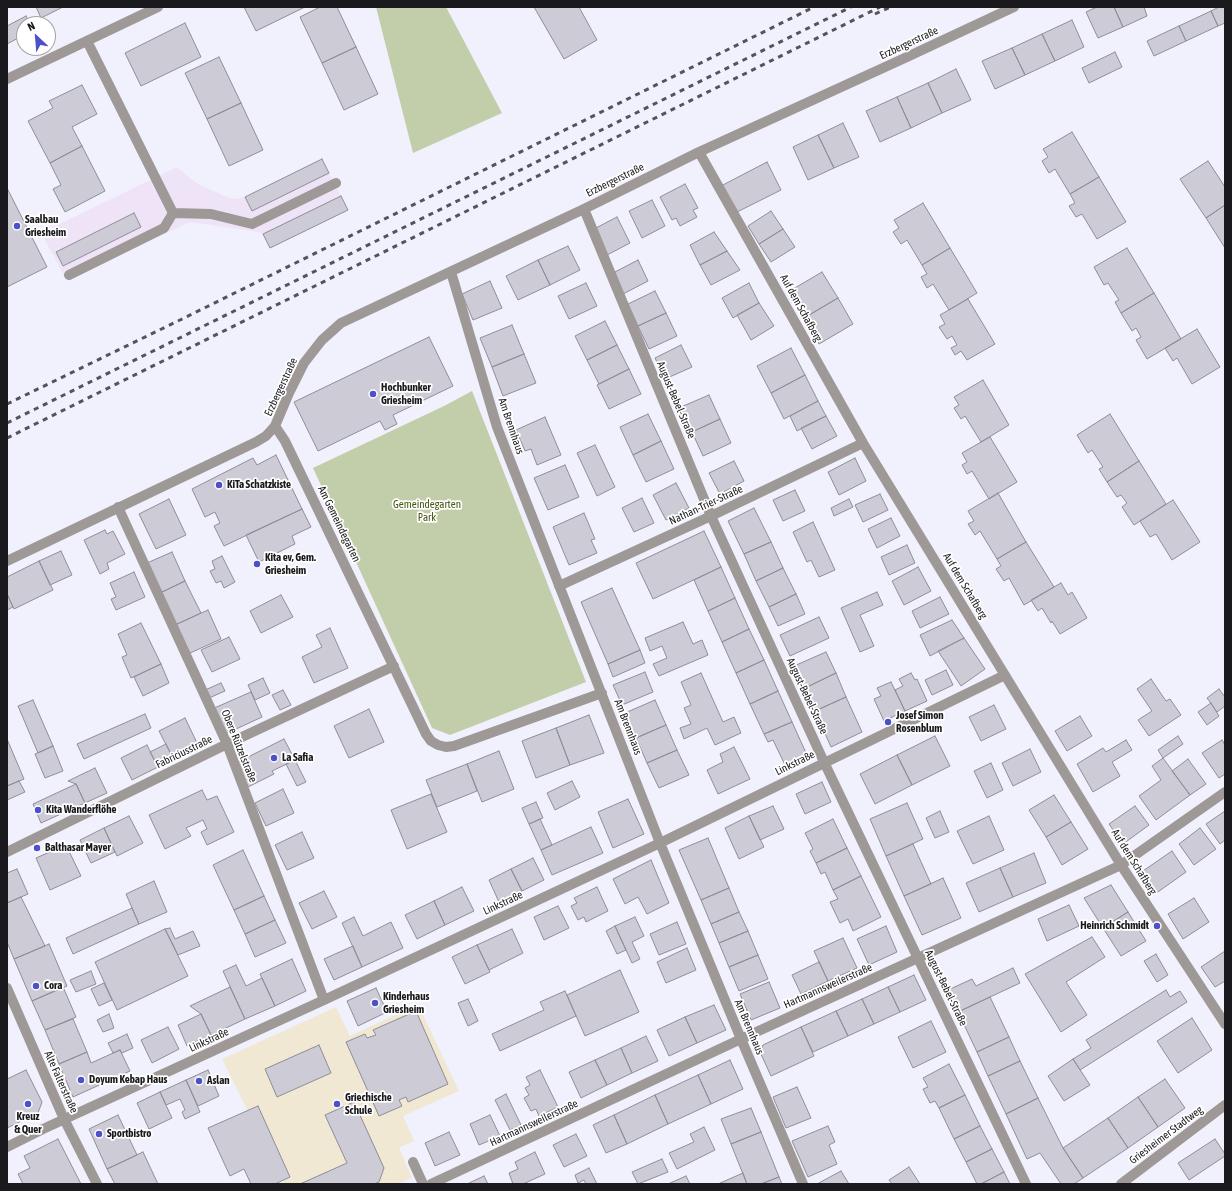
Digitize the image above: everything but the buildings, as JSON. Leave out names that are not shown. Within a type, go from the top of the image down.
[{"type":"street","points":[[7,80],[158,7]]},
{"type":"street","name":"Erzbergerstraße","points":[[275,426],[304,363],[322,340],[341,323],[584,209],[699,152],[1014,7]]},
{"type":"street","points":[[87,41],[173,213]]},
{"type":"street","name":"Auf dem Schafberg","points":[[699,152],[863,444],[1121,865],[1225,1024]]},
{"type":"street","points":[[173,213],[211,214],[252,224],[336,183]]},
{"type":"street","name":"August-Bebel-Straße","points":[[584,209],[711,516],[824,762],[1026,1184]]},
{"type":"street","points":[[69,275],[164,228],[173,213]]},
{"type":"street","name":"Am Brennhaus","points":[[451,272],[497,427],[660,843],[740,1039],[803,1184]]},
{"type":"street","points":[[7,561],[256,442],[266,436],[275,426]]},
{"type":"street","name":"Am Gemeindegarten","points":[[275,426],[286,441],[426,734],[431,741],[446,747],[454,746],[602,693]]},
{"type":"street","name":"Nathan-Trier-Straße","points":[[559,586],[863,444]]},
{"type":"street","name":"Obere Rützelstraße","points":[[118,507],[227,744],[324,1000]]},
{"type":"street","name":"Fabriciusstraße","points":[[7,852],[227,744],[394,666]]},
{"type":"street","name":"Linkstraße","points":[[7,1147],[64,1119],[324,1000],[660,843],[1005,675]]},
{"type":"street","name":"Hartmannsweilerstraße","points":[[431,1184],[740,1039],[1121,865],[1225,792]]},
{"type":"street","name":"Alte Falterstraße","points":[[7,988],[64,1119],[97,1184]]},
{"type":"street","name":"Griesheimer Stadtweg","points":[[1121,1184],[1225,1105]]},
{"type":"street","points":[[413,1162],[423,1184]]},
{"type":"shaded area","points":[[322,159],[348,210],[270,248],[263,234],[258,232],[190,222],[66,279],[41,233],[177,167],[200,185],[235,199],[245,197]]},
{"type":"shaded area","name":"Griechische Schule","points":[[418,1004],[459,1091],[403,1116],[414,1141],[399,1148],[412,1178],[397,1184],[284,1184],[222,1059],[336,1007],[350,1036]]},
{"type":"green space","points":[[376,7],[446,7],[502,113],[413,153]]},
{"type":"green space","name":"Gemeindegarten Park","points":[[472,391],[586,682],[450,735],[432,728],[313,468],[444,406]]},
{"type":"railway","points":[[7,404],[814,7]]},
{"type":"railway","points":[[7,423],[851,7]]},
{"type":"railway","points":[[7,438],[880,7]]},
{"type":"railway","points":[[875,14],[891,7]]},
{"type":"place","name":"Saalbau Griesheim","points":[[17,226]]},
{"type":"place","name":"Hochbunker Griesheim","points":[[373,394]]},
{"type":"place","name":"KiTa Schatzkiste","points":[[219,485]]},
{"type":"place","name":"Kita ev, Gem. Griesheim","points":[[257,564]]},
{"type":"place","name":"Josef Simon Rosenblum","points":[[888,722]]},
{"type":"place","name":"La Safia","points":[[274,758]]},
{"type":"place","name":"Kita Wanderflöhe","points":[[38,810]]},
{"type":"place","name":"Balthasar Mayer","points":[[37,848]]},
{"type":"place","name":"Heinrich Schmidt","points":[[1157,926]]},
{"type":"place","name":"Cora","points":[[36,986]]},
{"type":"place","name":"Kinderhaus Griesheim","points":[[375,1003]]},
{"type":"place","name":"Doyum Kebap Haus","points":[[81,1080]]},
{"type":"place","name":"Aslan","points":[[199,1081]]},
{"type":"place","name":"Kreuz & Quer","points":[[28,1104]]},
{"type":"place","name":"Griechische Schule","points":[[337,1104]]},
{"type":"place","name":"Sportbistro","points":[[99,1134]]}]
